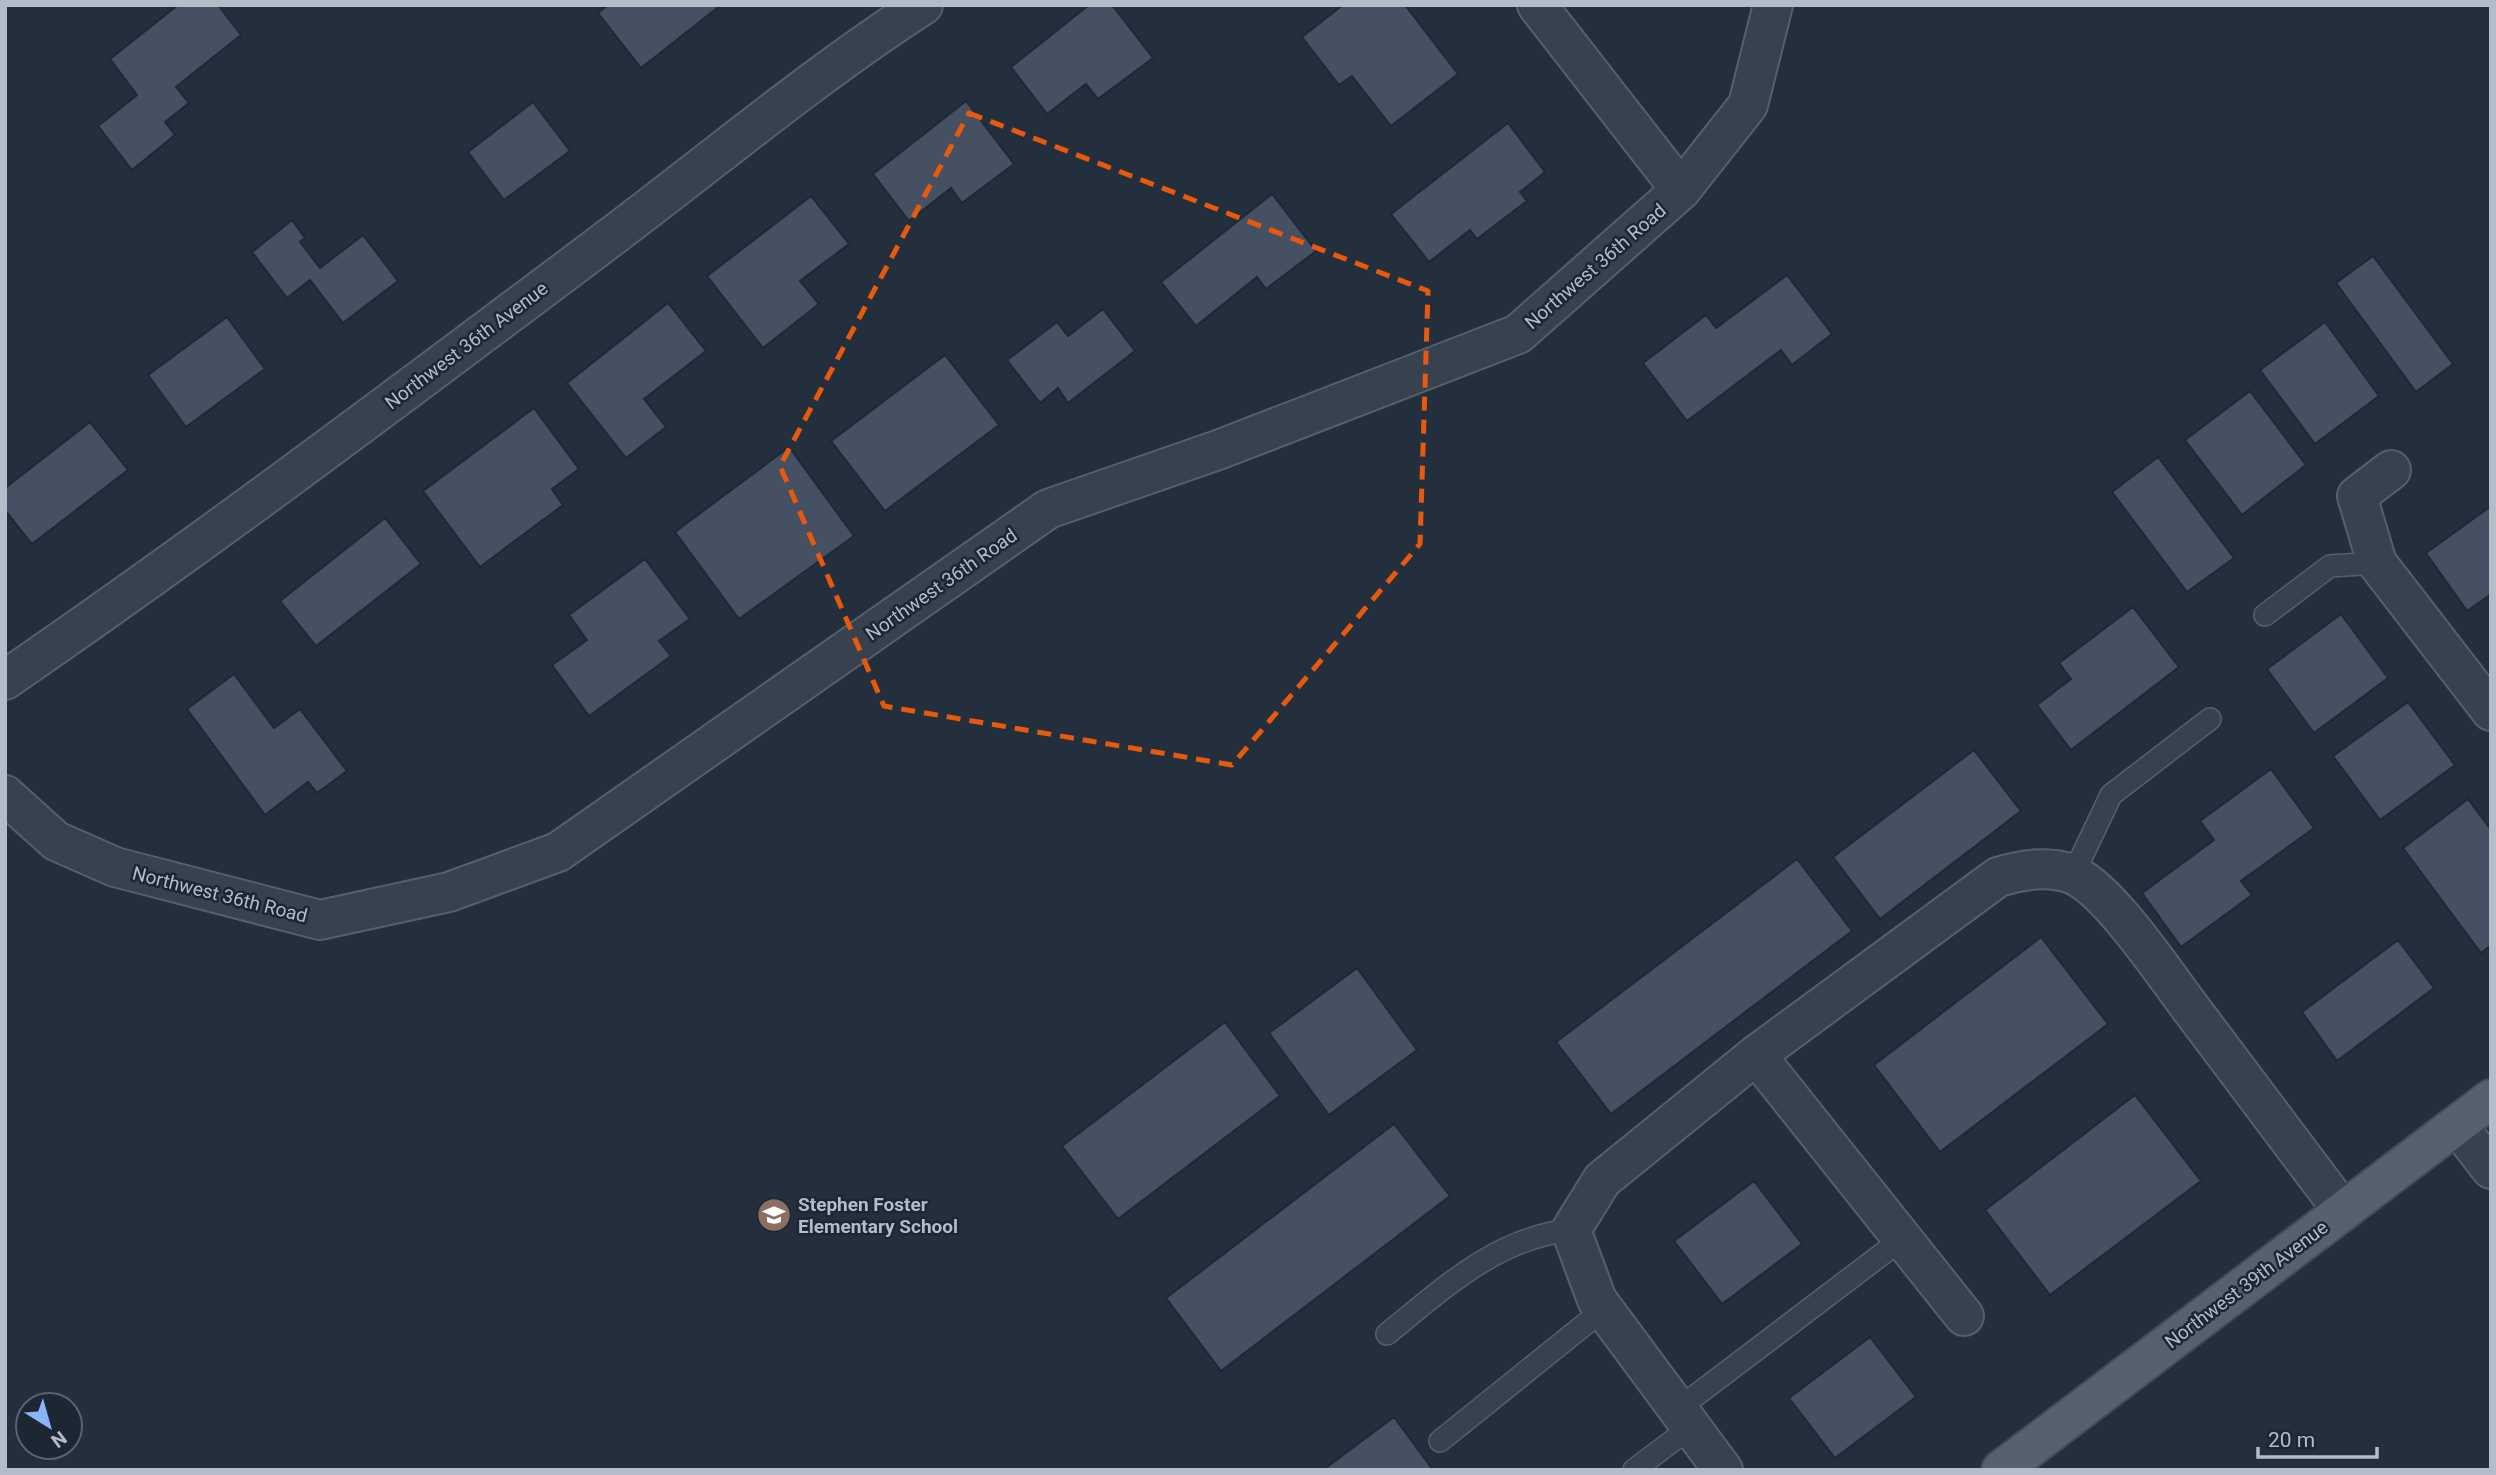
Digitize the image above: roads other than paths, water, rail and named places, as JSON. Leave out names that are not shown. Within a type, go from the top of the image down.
[{"type":"main road","name":"Northwest 39th Avenue","points":[[2001,1470],[2491,1099]]},
{"type":"street","name":"Northwest 36th Avenue","points":[[5,680],[145,583],[715,159],[867,41],[923,5]]},
{"type":"street","points":[[1537,5],[1681,190]]},
{"type":"street","name":"Northwest 36th Road","points":[[5,795],[56,841],[115,867],[320,920],[449,892],[558,852],[1048,509],[1218,450],[1518,334],[1681,190],[1748,105],[1773,5]]},
{"type":"street","points":[[2391,470],[2357,496],[2377,563],[2491,711]]},
{"type":"street","points":[[1723,1470],[1597,1300],[1571,1230],[1602,1180],[1756,1055],[1998,877],[2023,870],[2049,869],[2073,875],[2100,895],[2144,947],[2343,1211]]},
{"type":"street","points":[[1756,1055],[1964,1316]]},
{"type":"street","points":[[2457,1125],[2491,1169]]},
{"type":"lane","points":[[2265,614],[2330,566],[2377,563]]},
{"type":"lane","points":[[2073,875],[2111,796],[2210,719]]},
{"type":"lane","points":[[1387,1334],[1471,1266],[1507,1246],[1542,1233],[1571,1230]]},
{"type":"lane","points":[[1634,1470],[1684,1418],[1902,1239]]},
{"type":"lane","points":[[1440,1441],[1604,1309]]},
{"type":"place","name":"Stephen Foster Elementary School","points":[[774,1215]]}]
